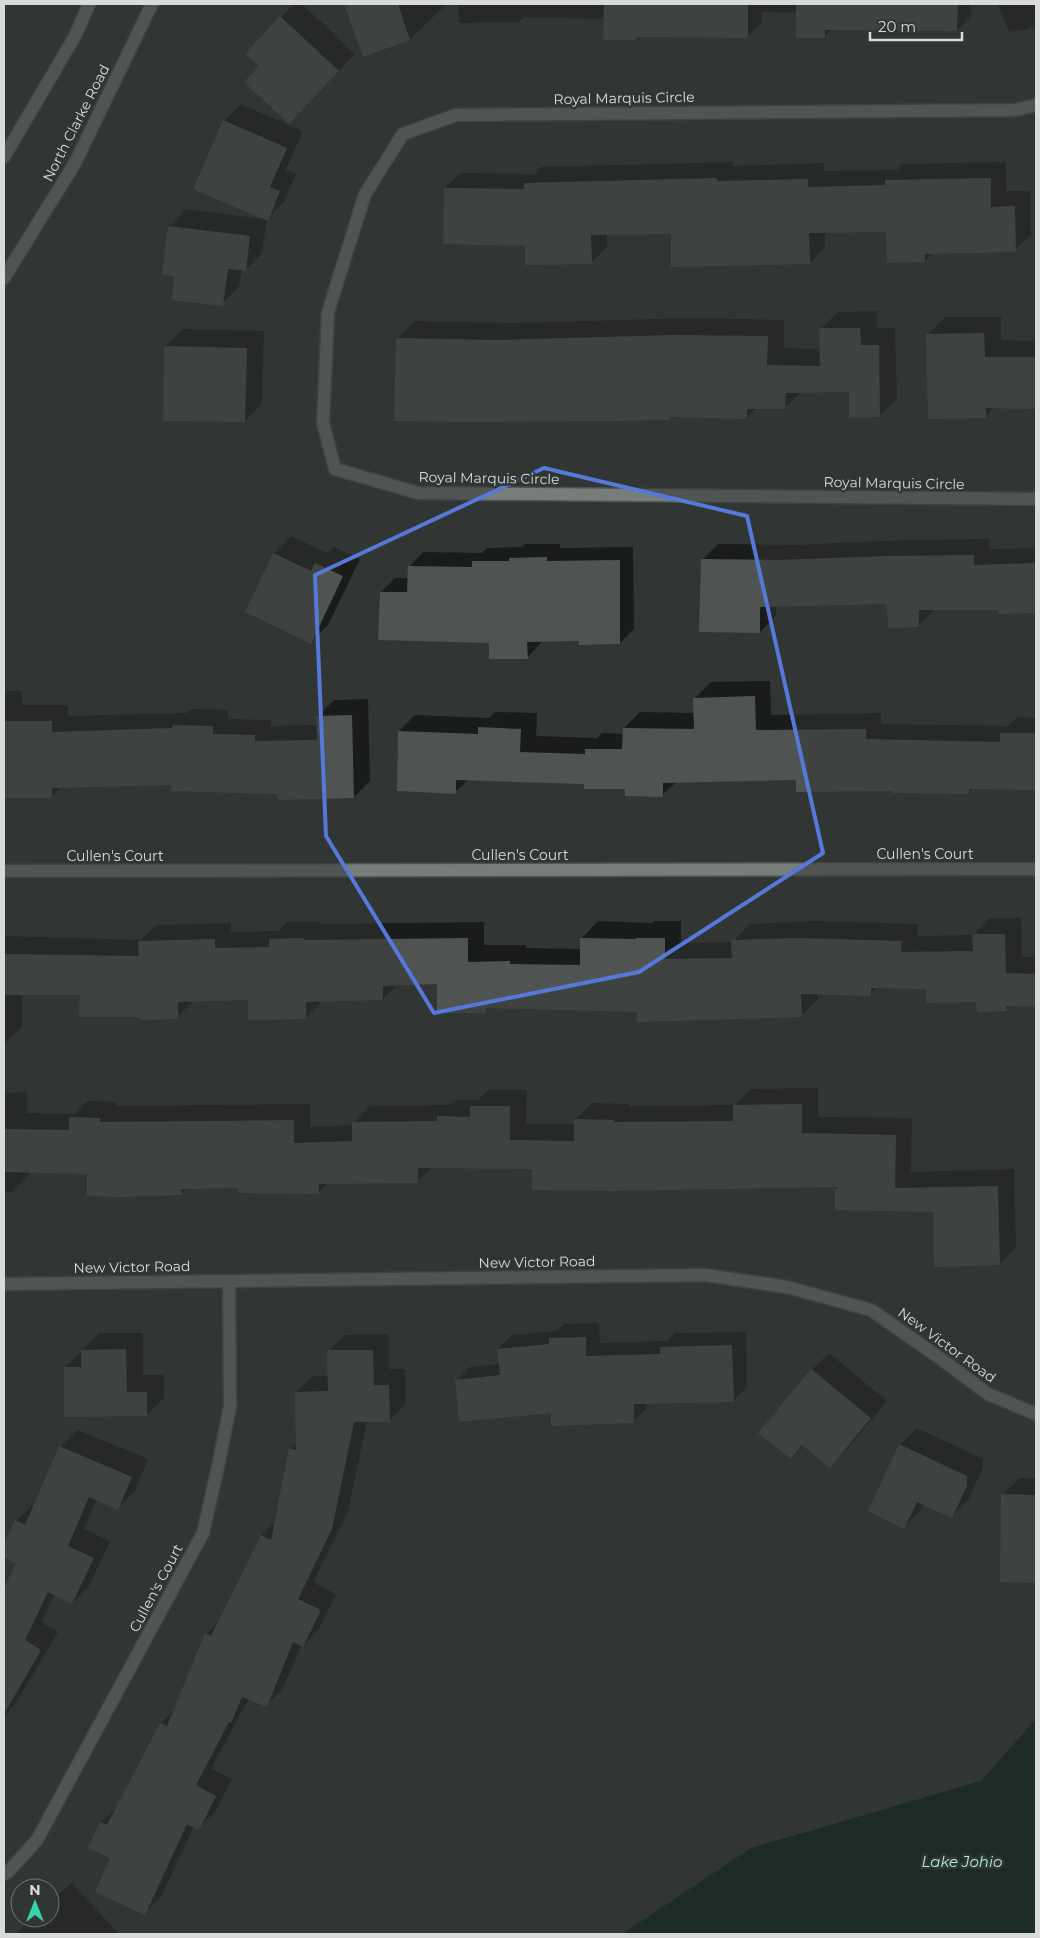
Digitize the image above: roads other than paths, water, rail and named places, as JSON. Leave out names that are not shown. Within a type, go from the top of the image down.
[{"type":"street","points":[[4,157],[75,36],[89,4]]},
{"type":"street","name":"North Clarke Road","points":[[4,278],[75,163],[152,4]]},
{"type":"street","name":"Royal Marquis Circle","points":[[1036,105],[1016,110],[456,115],[403,134],[364,194],[328,312],[323,423],[335,469],[418,493],[1036,499]]},
{"type":"street","name":"Cullen's Court","points":[[4,871],[1036,869]]},
{"type":"street","name":"New Victor Road","points":[[4,1284],[705,1275],[787,1287],[871,1310],[988,1394],[1036,1414]]},
{"type":"street","name":"Cullen's Court","points":[[4,1874],[9,1871],[36,1840],[203,1533],[230,1406],[229,1281]]},
{"type":"water","name":"Lake Johio","points":[[1036,1719],[1036,1934],[622,1934],[751,1848],[981,1781]]}]
